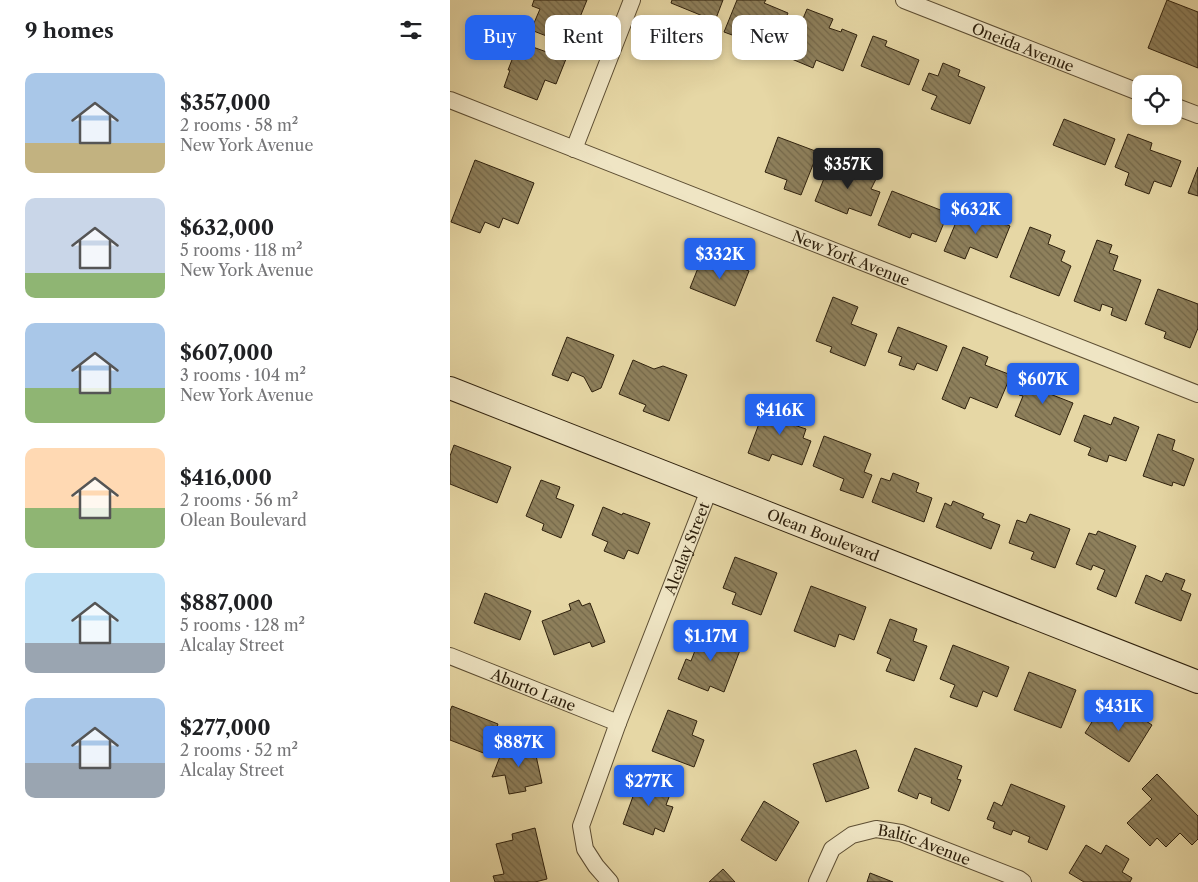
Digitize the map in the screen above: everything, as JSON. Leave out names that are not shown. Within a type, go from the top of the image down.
[{"type":"street","points":[[574,149],[632,0]]},
{"type":"street","name":"Oneida Avenue","points":[[904,0],[1132,89]]},
{"type":"street","name":"New York Avenue","points":[[450,100],[1198,394]]},
{"type":"street","points":[[1182,109],[1198,115]]},
{"type":"street","name":"Olean Boulevard","points":[[450,388],[1198,682]]},
{"type":"street","name":"Alcalay Street","points":[[610,882],[585,849],[581,826],[618,723],[710,490]]},
{"type":"street","name":"Aburto Lane","points":[[450,656],[618,723]]},
{"type":"street","name":"Baltic Avenue","points":[[816,882],[832,850],[852,835],[876,829],[901,833],[1023,882]]},
{"type":"building","points":[[534,0],[587,0],[581,15],[545,15],[545,35],[535,32],[535,21],[540,9],[532,6]]},
{"type":"building","points":[[672,0],[723,0],[717,15],[700,15],[671,3]]},
{"type":"building","points":[[737,0],[766,0],[764,3],[788,13],[787,15],[732,15],[732,35],[724,32]]},
{"type":"building","points":[[1167,0],[1198,12],[1198,68],[1148,48]]},
{"type":"building","points":[[807,9],[833,19],[829,28],[841,32],[842,29],[857,35],[843,71],[816,60],[813,68],[794,60],[807,60],[807,15],[804,15]]},
{"type":"building","points":[[873,36],[887,41],[885,46],[919,60],[909,85],[861,66]]},
{"type":"building","points":[[535,48],[545,51],[545,60],[566,60],[556,84],[545,80],[537,100],[504,87],[510,70],[508,70],[512,60],[535,60]]},
{"type":"building","points":[[943,63],[960,70],[958,76],[985,87],[970,124],[931,109],[937,96],[922,90],[929,73],[938,76]]},
{"type":"building","points":[[1064,119],[1115,139],[1105,165],[1053,145]]},
{"type":"building","points":[[1128,134],[1152,143],[1150,150],[1181,161],[1171,187],[1154,181],[1149,194],[1125,185],[1129,173],[1115,167]]},
{"type":"building","points":[[778,137],[818,152],[801,195],[784,189],[787,180],[765,172]]},
{"type":"building","points":[[475,160],[534,183],[518,224],[503,218],[499,228],[485,222],[480,233],[451,222]]},
{"type":"building","points":[[831,161],[876,179],[871,189],[880,192],[871,216],[849,208],[847,214],[815,201]]},
{"type":"building","points":[[1198,167],[1198,196],[1188,193]]},
{"type":"building","points":[[892,191],[948,213],[936,242],[912,233],[910,238],[878,225]]},
{"type":"building","points":[[962,208],[1010,226],[997,258],[970,247],[965,259],[944,251]]},
{"type":"building","points":[[1030,227],[1051,235],[1048,244],[1065,251],[1061,261],[1071,266],[1059,296],[1010,277]]},
{"type":"building","points":[[1097,240],[1112,245],[1109,253],[1118,256],[1113,270],[1141,280],[1126,321],[1111,315],[1113,308],[1102,304],[1100,311],[1074,301]]},
{"type":"building","points":[[704,253],[749,271],[735,306],[690,288]]},
{"type":"building","points":[[1158,289],[1198,304],[1198,328],[1190,348],[1164,338],[1166,332],[1145,324]]},
{"type":"building","points":[[833,297],[858,307],[851,324],[877,334],[865,366],[830,352],[832,347],[816,341]]},
{"type":"building","points":[[898,327],[947,346],[937,371],[917,363],[914,370],[899,365],[902,357],[888,352]]},
{"type":"building","points":[[567,337],[614,355],[601,388],[592,392],[584,377],[572,372],[568,381],[552,375]]},
{"type":"building","points":[[963,347],[988,357],[985,365],[1011,375],[997,408],[970,397],[965,409],[942,399]]},
{"type":"building","points":[[633,360],[654,369],[663,366],[687,375],[669,421],[643,411],[646,405],[619,394]]},
{"type":"building","points":[[1028,373],[1054,383],[1050,394],[1073,403],[1060,435],[1015,416],[1023,396],[1019,395]]},
{"type":"building","points":[[770,402],[795,412],[791,424],[806,429],[803,438],[811,441],[802,465],[772,454],[769,461],[748,453],[763,413],[765,414]]},
{"type":"building","points":[[1084,415],[1111,425],[1114,417],[1139,427],[1126,461],[1109,455],[1107,462],[1088,455],[1091,448],[1074,441]]},
{"type":"building","points":[[1158,434],[1175,440],[1172,450],[1194,459],[1184,486],[1173,482],[1172,486],[1143,476]]},
{"type":"building","points":[[824,436],[871,454],[864,472],[872,475],[863,498],[840,490],[844,479],[813,466]]},
{"type":"building","points":[[454,445],[511,467],[497,503],[450,484],[450,456]]},
{"type":"building","points":[[893,473],[919,483],[916,492],[932,498],[924,522],[872,502],[881,478],[890,481]]},
{"type":"building","points":[[541,480],[560,487],[556,498],[574,505],[561,538],[542,530],[544,524],[526,516]]},
{"type":"building","points":[[953,501],[984,514],[982,518],[1000,525],[991,549],[936,527],[945,503],[951,506]]},
{"type":"building","points":[[603,507],[650,523],[638,554],[628,550],[624,559],[604,551],[608,542],[592,535]]},
{"type":"building","points":[[1030,514],[1070,529],[1055,568],[1031,559],[1034,552],[1009,543],[1017,520],[1026,523]]},
{"type":"building","points":[[1098,531],[1136,546],[1116,597],[1097,589],[1105,570],[1093,565],[1091,570],[1076,564],[1089,533],[1096,535]]},
{"type":"building","points":[[735,557],[777,573],[761,615],[732,604],[736,593],[723,588]]},
{"type":"building","points":[[1166,573],[1185,580],[1181,590],[1191,594],[1181,621],[1135,603],[1146,575],[1162,582]]},
{"type":"building","points":[[811,586],[866,607],[854,640],[839,634],[835,647],[794,631]]},
{"type":"building","points":[[485,593],[531,611],[520,640],[474,623]]},
{"type":"building","points":[[579,600],[582,606],[590,603],[605,642],[592,647],[590,642],[554,655],[542,621],[571,610],[569,604]]},
{"type":"building","points":[[890,619],[917,629],[913,641],[927,646],[914,681],[886,671],[891,659],[877,653]]},
{"type":"building","points":[[699,628],[742,645],[724,692],[710,686],[708,691],[678,679],[686,659],[691,661],[696,648],[691,647]]},
{"type":"building","points":[[953,645],[1009,667],[997,697],[983,691],[977,707],[950,697],[955,685],[940,679]]},
{"type":"building","points":[[1029,672],[1076,690],[1061,728],[1014,710]]},
{"type":"building","points":[[452,706],[498,724],[486,754],[450,740],[450,711]]},
{"type":"building","points":[[1102,706],[1123,720],[1129,710],[1152,725],[1129,762],[1085,733]]},
{"type":"building","points":[[668,710],[697,721],[692,735],[704,740],[694,767],[652,751]]},
{"type":"building","points":[[533,742],[542,783],[525,787],[526,791],[509,794],[505,775],[492,777],[501,754],[505,754],[503,748]]},
{"type":"building","points":[[915,748],[962,766],[957,779],[961,780],[949,811],[931,803],[932,798],[919,793],[917,799],[898,791]]},
{"type":"building","points":[[856,750],[869,788],[826,802],[813,764]]},
{"type":"building","points":[[1157,774],[1198,816],[1198,839],[1192,845],[1180,833],[1166,847],[1157,838],[1150,846],[1127,823],[1152,799],[1142,789]]},
{"type":"building","points":[[640,777],[672,789],[666,805],[673,807],[664,832],[655,828],[653,835],[623,824]]},
{"type":"building","points":[[1011,784],[1065,806],[1047,850],[1028,842],[1030,837],[1013,830],[1011,835],[993,828],[995,822],[987,819],[994,802],[1002,806]]},
{"type":"building","points":[[764,801],[799,822],[776,861],[741,840]]},
{"type":"building","points":[[535,828],[547,879],[535,882],[495,882],[493,876],[504,874],[496,844],[513,840],[512,834]]},
{"type":"building","points":[[1086,845],[1101,854],[1106,845],[1129,859],[1122,872],[1132,878],[1130,882],[1084,882],[1069,873]]},
{"type":"building","points":[[723,869],[735,882],[709,882]]},
{"type":"building","points":[[870,873],[893,882],[867,882]]}]
